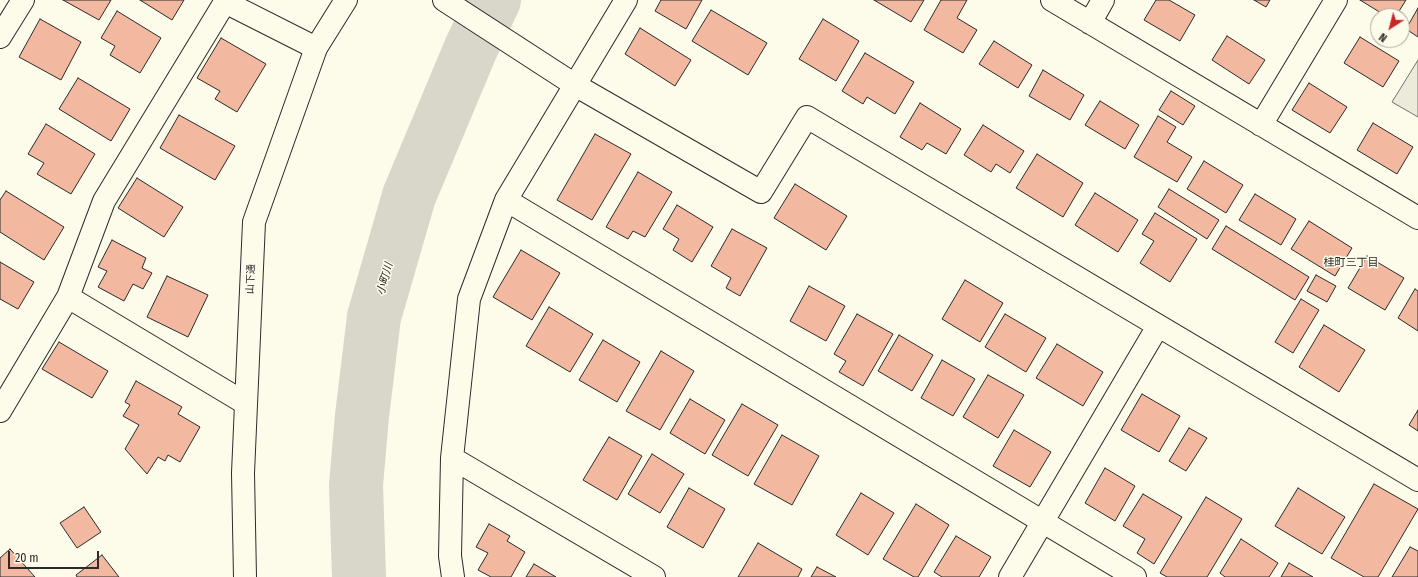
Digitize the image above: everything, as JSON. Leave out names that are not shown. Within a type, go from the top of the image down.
[{"type":"street","points":[[0,37],[23,0]]},
{"type":"street","name":"山下通","points":[[246,577],[243,473],[254,222],[316,48],[346,0]]},
{"type":"street","points":[[444,0],[528,53],[575,85],[761,192],[807,117],[1418,480]]},
{"type":"street","points":[[453,577],[450,556],[452,458],[469,299],[506,200],[626,0]]},
{"type":"street","points":[[1052,0],[1418,218]]},
{"type":"street","points":[[1090,23],[1103,0]]},
{"type":"street","points":[[1261,125],[1336,0]]},
{"type":"street","points":[[0,411],[68,297],[104,201],[226,2],[316,48]]},
{"type":"street","points":[[506,200],[1135,577]]},
{"type":"street","points":[[68,297],[245,402]]},
{"type":"street","points":[[1010,577],[1158,326]]},
{"type":"street","points":[[452,458],[654,577]]},
{"type":"shaded area","points":[[1418,60],[1418,117],[1392,102]]},
{"type":"building","points":[[63,0],[111,0],[99,20]]},
{"type":"building","points":[[140,0],[184,0],[172,20]]},
{"type":"building","points":[[661,0],[702,0],[686,29],[655,11]]},
{"type":"building","points":[[874,0],[924,0],[911,22]]},
{"type":"building","points":[[941,0],[967,0],[957,18],[977,30],[963,53],[924,30]]},
{"type":"building","points":[[1156,0],[1169,0],[1195,15],[1180,41],[1144,20]]},
{"type":"building","points":[[1254,0],[1270,0],[1266,7]]},
{"type":"building","points":[[1360,0],[1406,0],[1401,8],[1373,8]]},
{"type":"building","points":[[1418,8],[1418,37],[1410,32],[1410,22]]},
{"type":"building","points":[[711,10],[767,43],[748,75],[692,41]]},
{"type":"building","points":[[117,11],[161,38],[140,73],[110,55],[115,46],[101,38]]},
{"type":"building","points":[[40,19],[81,42],[61,80],[19,57]]},
{"type":"building","points":[[823,19],[859,41],[836,81],[799,59]]},
{"type":"building","points":[[640,28],[691,60],[675,86],[625,54]]},
{"type":"building","points":[[1227,36],[1265,60],[1249,84],[1212,60]]},
{"type":"building","points":[[1360,37],[1370,43],[1370,48],[1378,48],[1399,61],[1383,87],[1344,63]]},
{"type":"building","points":[[221,38],[266,64],[237,112],[215,99],[220,91],[197,78]]},
{"type":"building","points":[[994,41],[1032,65],[1018,88],[979,64]]},
{"type":"building","points":[[865,53],[914,82],[895,114],[867,97],[863,104],[842,91]]},
{"type":"building","points":[[1043,70],[1084,95],[1070,120],[1029,96]]},
{"type":"building","points":[[78,78],[130,109],[111,141],[59,109]]},
{"type":"building","points":[[1309,83],[1347,107],[1330,133],[1292,110]]},
{"type":"building","points":[[1171,91],[1195,106],[1183,125],[1159,110]]},
{"type":"building","points":[[1100,101],[1139,125],[1125,149],[1085,125]]},
{"type":"building","points":[[920,103],[961,129],[946,154],[927,143],[922,150],[900,137]]},
{"type":"building","points":[[179,115],[235,146],[215,180],[160,148]]},
{"type":"building","points":[[1158,116],[1176,127],[1167,142],[1192,157],[1177,182],[1134,157]]},
{"type":"building","points":[[1373,123],[1413,147],[1397,174],[1357,150]]},
{"type":"building","points":[[46,124],[95,154],[71,194],[37,174],[44,163],[28,154]]},
{"type":"building","points":[[983,125],[1024,151],[1010,173],[996,164],[991,172],[964,155]]},
{"type":"building","points":[[595,134],[631,154],[592,220],[557,200]]},
{"type":"building","points":[[1037,154],[1083,183],[1063,217],[1016,188]]},
{"type":"building","points":[[1204,161],[1243,185],[1226,213],[1187,189]]},
{"type":"building","points":[[638,172],[672,192],[645,237],[633,231],[628,239],[606,227]]},
{"type":"building","points":[[137,178],[183,207],[164,237],[118,208]]},
{"type":"building","points":[[795,184],[847,216],[826,250],[774,218]]},
{"type":"building","points":[[1169,189],[1219,220],[1207,239],[1158,207]]},
{"type":"building","points":[[6,191],[64,227],[44,260],[0,232],[0,200]]},
{"type":"building","points":[[1095,193],[1138,220],[1118,252],[1075,225]]},
{"type":"building","points":[[1255,194],[1296,219],[1281,245],[1239,220]]},
{"type":"building","points":[[677,205],[713,227],[692,262],[673,250],[679,239],[663,229]]},
{"type":"building","points":[[1155,213],[1197,239],[1170,282],[1140,263],[1154,241],[1142,234]]},
{"type":"building","points":[[1309,221],[1352,248],[1335,276],[1291,249]]},
{"type":"building","points":[[1226,226],[1309,277],[1295,300],[1212,249]]},
{"type":"building","points":[[732,229],[767,248],[740,296],[726,288],[731,278],[711,266]]},
{"type":"building","points":[[112,240],[146,258],[142,268],[152,273],[143,289],[133,284],[124,301],[98,287],[107,271],[98,267]]},
{"type":"building","points":[[521,250],[560,273],[532,320],[493,297]]},
{"type":"building","points":[[1367,256],[1404,278],[1385,310],[1348,288]]},
{"type":"building","points":[[0,262],[34,282],[18,309],[0,299]]},
{"type":"building","points":[[1316,275],[1336,286],[1327,302],[1307,291]]},
{"type":"building","points":[[167,276],[208,295],[188,337],[147,317]]},
{"type":"building","points":[[965,280],[1003,303],[980,342],[942,319]]},
{"type":"building","points":[[809,286],[845,306],[826,341],[790,321]]},
{"type":"building","points":[[1415,289],[1418,291],[1418,331],[1398,318]]},
{"type":"building","points":[[1301,299],[1319,310],[1293,353],[1275,342]]},
{"type":"building","points":[[549,307],[593,334],[570,372],[526,346]]},
{"type":"building","points":[[857,314],[893,334],[863,386],[839,372],[846,361],[834,354]]},
{"type":"building","points":[[1005,314],[1046,338],[1026,372],[985,347]]},
{"type":"building","points":[[1324,325],[1365,350],[1339,392],[1299,367]]},
{"type":"building","points":[[899,335],[933,355],[912,391],[878,371]]},
{"type":"building","points":[[603,340],[640,362],[617,402],[579,380]]},
{"type":"building","points":[[59,342],[108,371],[92,398],[42,369]]},
{"type":"building","points":[[1057,344],[1103,372],[1083,406],[1036,378]]},
{"type":"building","points":[[661,351],[694,371],[660,430],[626,411]]},
{"type":"building","points":[[942,360],[975,379],[953,416],[921,398]]},
{"type":"building","points":[[988,375],[1024,395],[998,438],[963,417]]},
{"type":"building","points":[[136,381],[182,407],[178,414],[200,427],[180,462],[168,455],[165,461],[158,457],[147,474],[125,449],[139,425],[123,416],[130,405],[125,402]]},
{"type":"building","points":[[1142,394],[1180,416],[1159,452],[1121,430]]},
{"type":"building","points":[[690,399],[725,420],[705,454],[670,433]]},
{"type":"building","points":[[742,404],[778,425],[748,476],[712,455]]},
{"type":"building","points":[[1418,410],[1418,431],[1409,425]]},
{"type":"building","points":[[1189,428],[1207,438],[1186,471],[1169,461]]},
{"type":"building","points":[[1014,430],[1051,452],[1030,487],[993,466]]},
{"type":"building","points":[[782,435],[819,456],[792,505],[754,484]]},
{"type":"building","points":[[609,437],[642,456],[617,500],[583,480]]},
{"type":"building","points":[[652,454],[684,474],[660,513],[628,494]]},
{"type":"building","points":[[1105,468],[1135,486],[1115,521],[1085,503]]},
{"type":"building","points":[[1374,484],[1418,509],[1378,577],[1364,577],[1331,558]]},
{"type":"building","points":[[689,488],[725,509],[703,548],[667,527]]},
{"type":"building","points":[[1298,488],[1345,517],[1322,554],[1275,526]]},
{"type":"building","points":[[861,493],[894,513],[868,555],[836,535]]},
{"type":"building","points":[[1143,494],[1182,517],[1154,564],[1137,553],[1145,539],[1123,526]]},
{"type":"building","points":[[1206,497],[1242,519],[1207,577],[1167,577],[1160,573]]},
{"type":"building","points":[[916,504],[949,525],[918,577],[914,577],[883,559]]},
{"type":"building","points":[[84,507],[101,532],[77,548],[60,523]]},
{"type":"building","points":[[489,524],[510,536],[507,541],[525,552],[511,577],[491,577],[478,570],[488,553],[476,547]]},
{"type":"building","points":[[956,536],[991,557],[979,577],[942,577],[934,572]]},
{"type":"building","points":[[1241,539],[1278,563],[1269,577],[1225,577],[1220,573]]},
{"type":"building","points":[[758,543],[802,569],[798,577],[738,577]]},
{"type":"building","points":[[1410,547],[1418,551],[1418,577],[1392,577]]},
{"type":"building","points":[[10,549],[35,577],[0,577],[0,558]]},
{"type":"building","points":[[102,555],[119,577],[77,577],[76,575]]},
{"type":"building","points":[[1289,563],[1313,577],[1281,577]]},
{"type":"building","points":[[534,564],[556,577],[526,577]]},
{"type":"building","points":[[817,567],[836,577],[811,577]]},
{"type":"waterway","name":"小町川","points":[[359,577],[356,485],[362,416],[374,317],[409,196],[471,48],[494,0]]},
{"type":"district","name":"桂町三丁目","points":[[1351,263]]}]
